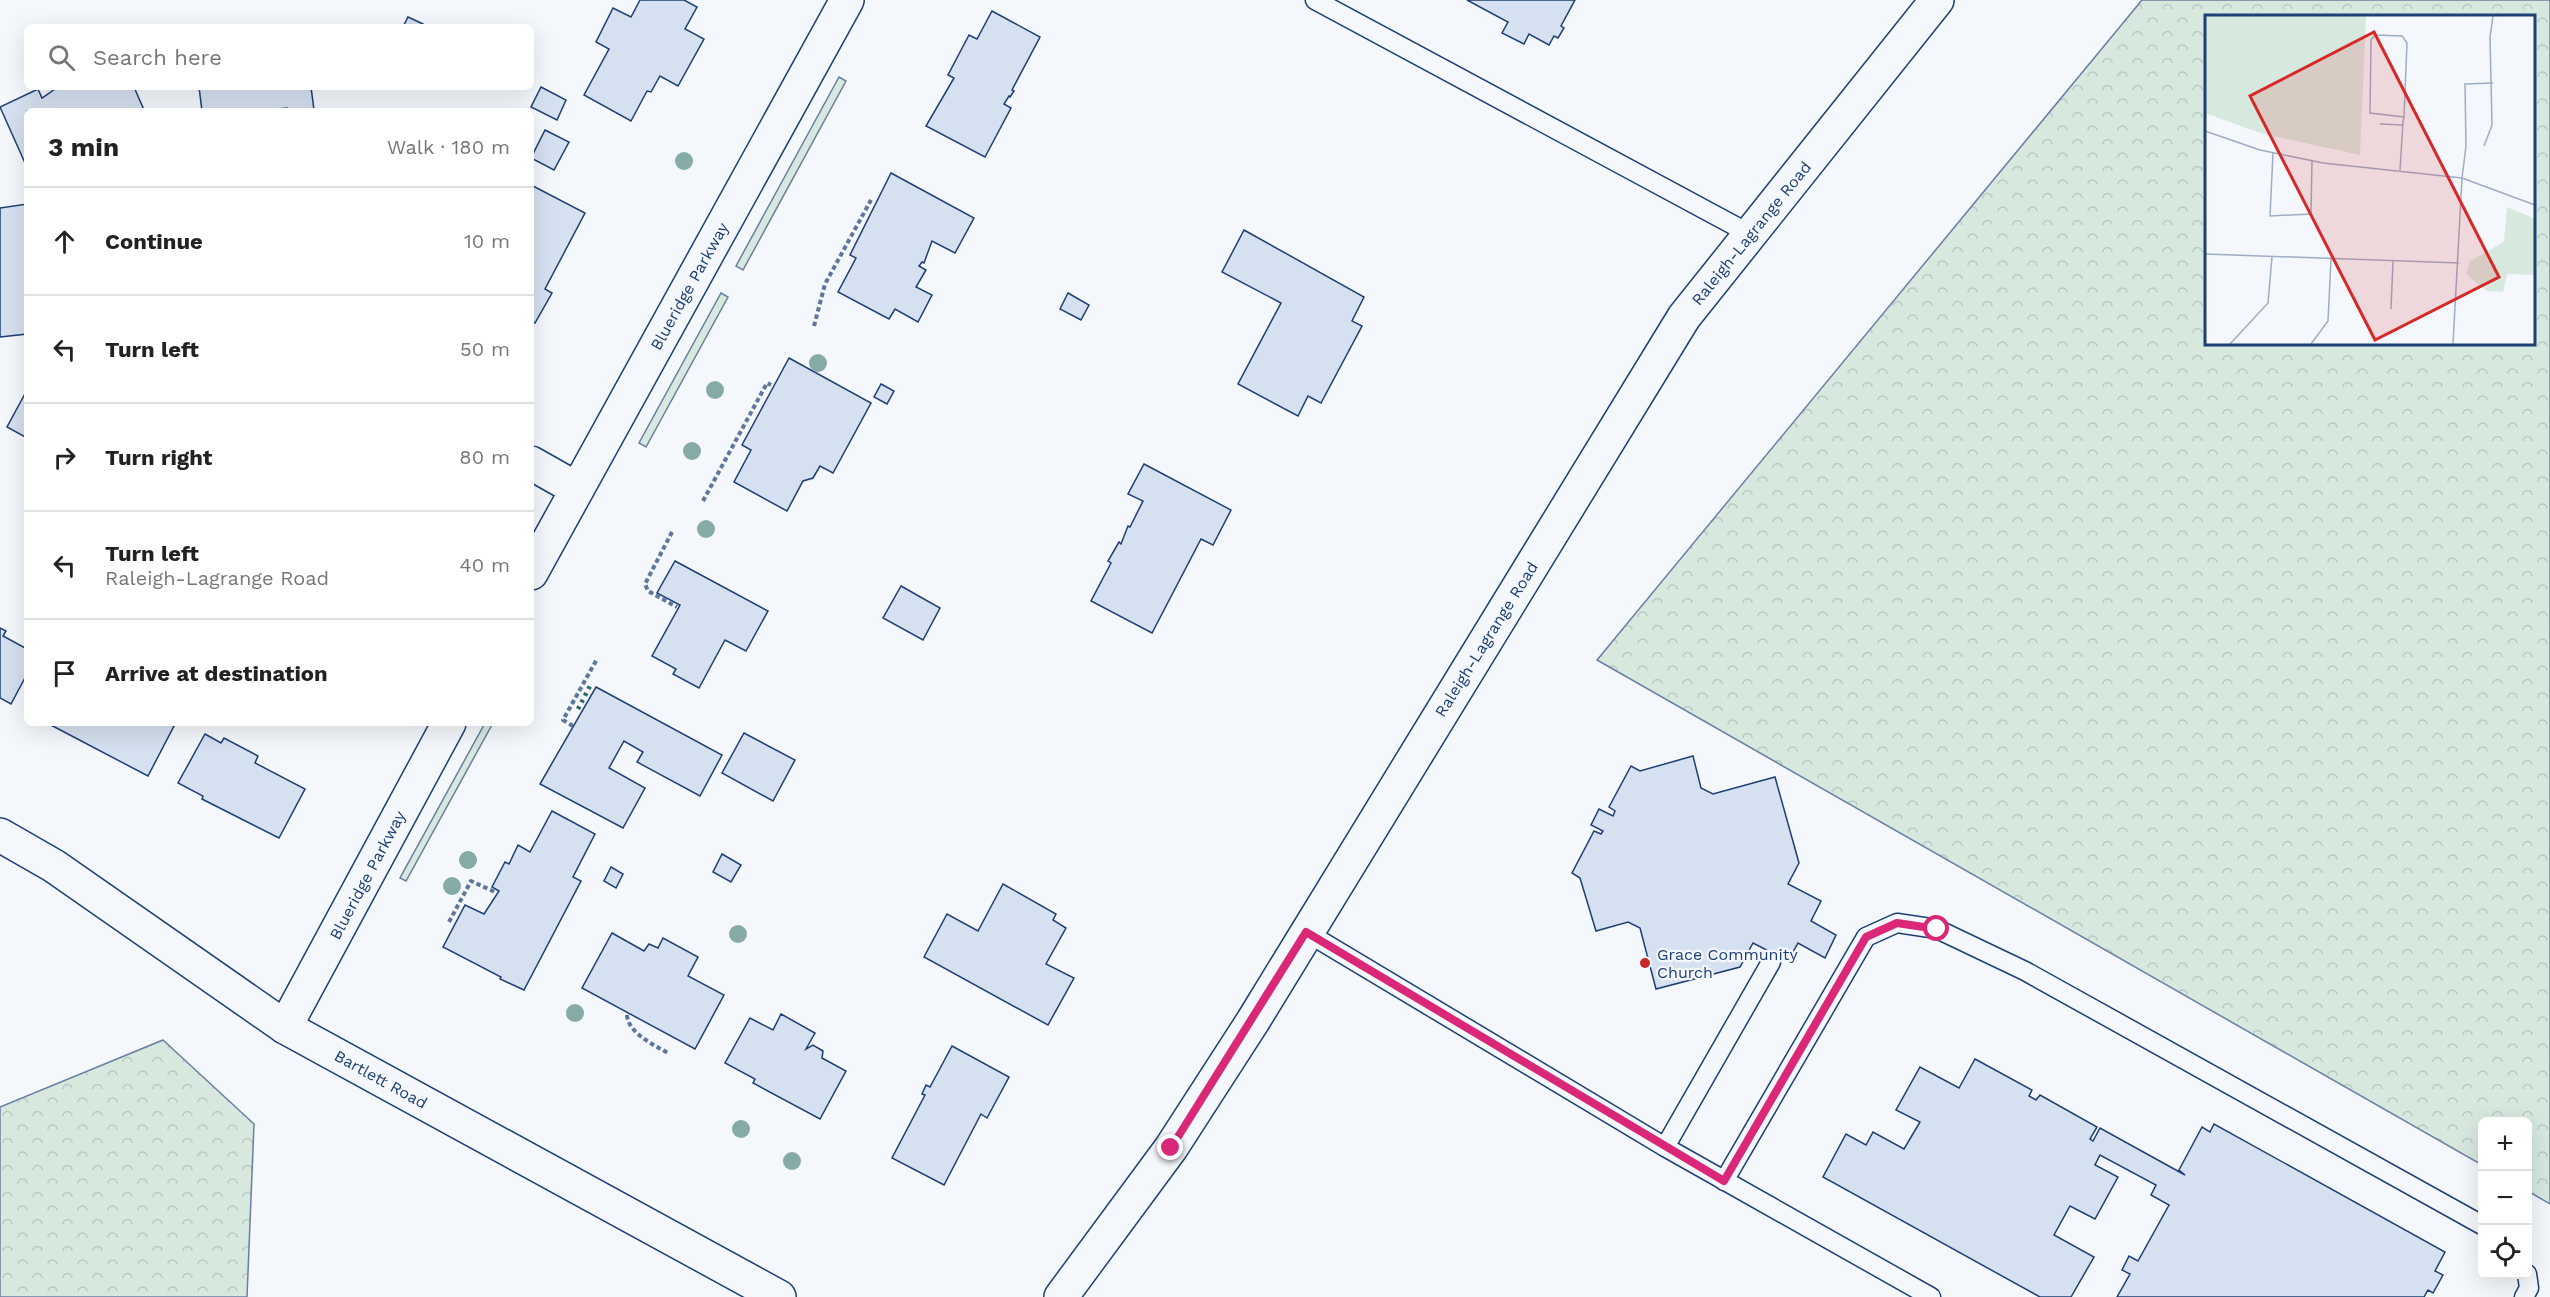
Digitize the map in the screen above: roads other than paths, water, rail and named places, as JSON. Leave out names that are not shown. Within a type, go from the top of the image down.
[{"type":"main road","name":"Blueridge Parkway","points":[[534,568],[847,0]]},
{"type":"main road","name":"Raleigh-Lagrange Road","points":[[1061,1297],[1171,1148],[1684,317],[1937,0]]},
{"type":"main road","points":[[534,465],[577,489]]},
{"type":"main road","name":"Blueridge Parkway","points":[[285,1027],[447,726]]},
{"type":"main road","name":"Bartlett Road","points":[[0,835],[54,866],[285,1027],[779,1297]]},
{"type":"lane","points":[[1315,0],[1750,234]]},
{"type":"lane","points":[[1724,1181],[1866,937],[1897,923],[1937,929],[2025,971],[2478,1223]]},
{"type":"lane","points":[[1306,932],[1665,1148],[1931,1297]]},
{"type":"lane","points":[[1665,1148],[1771,962]]},
{"type":"lane","points":[[2524,1297],[2529,1288],[2528,1279]]},
{"type":"place","name":"Grace Community Church","points":[[1645,963]]}]
